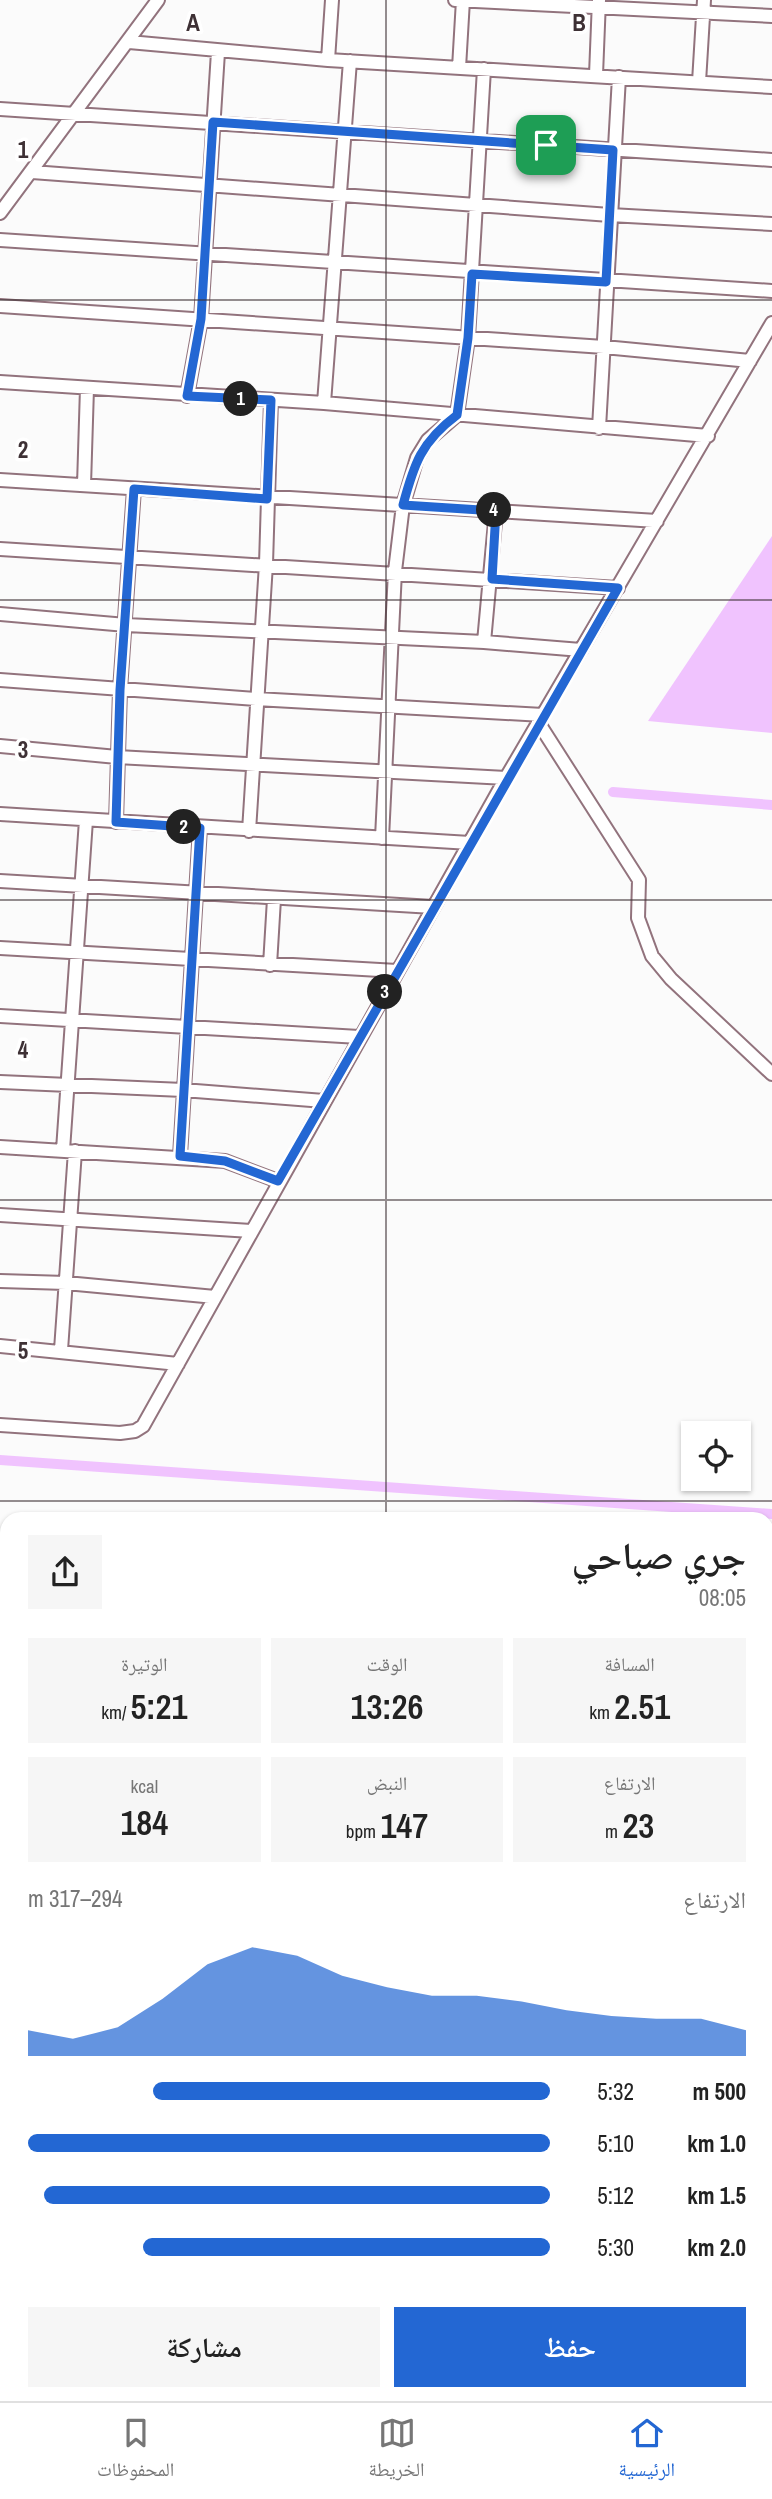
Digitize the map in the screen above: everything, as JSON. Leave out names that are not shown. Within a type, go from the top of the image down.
[{"type":"street","points":[[0,213],[158,0]]},
{"type":"street","points":[[328,60],[332,0]]},
{"type":"street","points":[[455,0],[704,6],[772,16]]},
{"type":"street","points":[[459,68],[463,0]]},
{"type":"street","points":[[596,75],[599,4]]},
{"type":"street","points":[[699,82],[704,6]]},
{"type":"street","points":[[129,42],[328,60],[772,87]]},
{"type":"street","points":[[187,396],[201,319],[218,52]]},
{"type":"street","points":[[324,403],[349,61]]},
{"type":"street","points":[[382,838],[387,705],[403,505],[417,458],[428,440],[457,415],[468,338],[484,69]]},
{"type":"street","points":[[599,428],[619,77]]},
{"type":"street","points":[[0,109],[75,111],[772,160]]},
{"type":"street","points":[[32,172],[610,215],[772,224]]},
{"type":"street","points":[[0,240],[472,274],[772,292]]},
{"type":"street","points":[[0,306],[604,347],[750,361]]},
{"type":"street","points":[[0,1425],[135,1431],[152,1413],[278,1181],[506,778],[772,323]]},
{"type":"street","points":[[0,382],[324,403],[708,436]]},
{"type":"street","points":[[84,485],[88,388]]},
{"type":"street","points":[[249,831],[266,564],[271,400]]},
{"type":"street","points":[[0,480],[267,499],[657,521]]},
{"type":"street","points":[[116,822],[120,690],[134,489]]},
{"type":"street","points":[[484,642],[492,579],[496,511]]},
{"type":"street","points":[[0,549],[396,571],[618,588]]},
{"type":"street","points":[[0,614],[126,625],[484,642],[581,650]]},
{"type":"street","points":[[0,680],[256,699],[387,705],[540,719]]},
{"type":"street","points":[[540,719],[639,880],[638,918],[652,956],[671,979],[772,1074]]},
{"type":"street","points":[[0,746],[117,757],[506,778]]},
{"type":"street","points":[[0,814],[470,843]]},
{"type":"street","points":[[61,1350],[69,1219],[68,1086],[71,1021],[86,820]]},
{"type":"street","points":[[180,1156],[200,828]]},
{"type":"street","points":[[0,881],[433,907]]},
{"type":"street","points":[[270,965],[274,898]]},
{"type":"street","points":[[0,948],[397,971]]},
{"type":"street","points":[[0,1016],[359,1037]]},
{"type":"street","points":[[0,1082],[183,1090],[324,1101]]},
{"type":"street","points":[[0,1147],[180,1156],[225,1161],[278,1181]]},
{"type":"street","points":[[0,1216],[251,1231]]},
{"type":"street","points":[[0,1281],[66,1283],[215,1297]]},
{"type":"street","points":[[0,1346],[178,1363]]},
{"type":"shaded area","points":[[772,536],[772,733],[648,721]]},
{"type":"waterway","points":[[613,792],[772,805]]},
{"type":"waterway","points":[[0,1460],[743,1512]]},
{"type":"route","points":[[213,122],[546,145],[613,150],[606,282],[472,274],[468,338],[457,415],[428,440],[417,458],[403,505],[496,511],[492,579],[618,588],[506,778],[278,1181],[225,1161],[180,1156],[200,828],[116,822],[120,690],[134,489],[267,499],[271,400],[187,396],[201,319],[213,122]]}]
